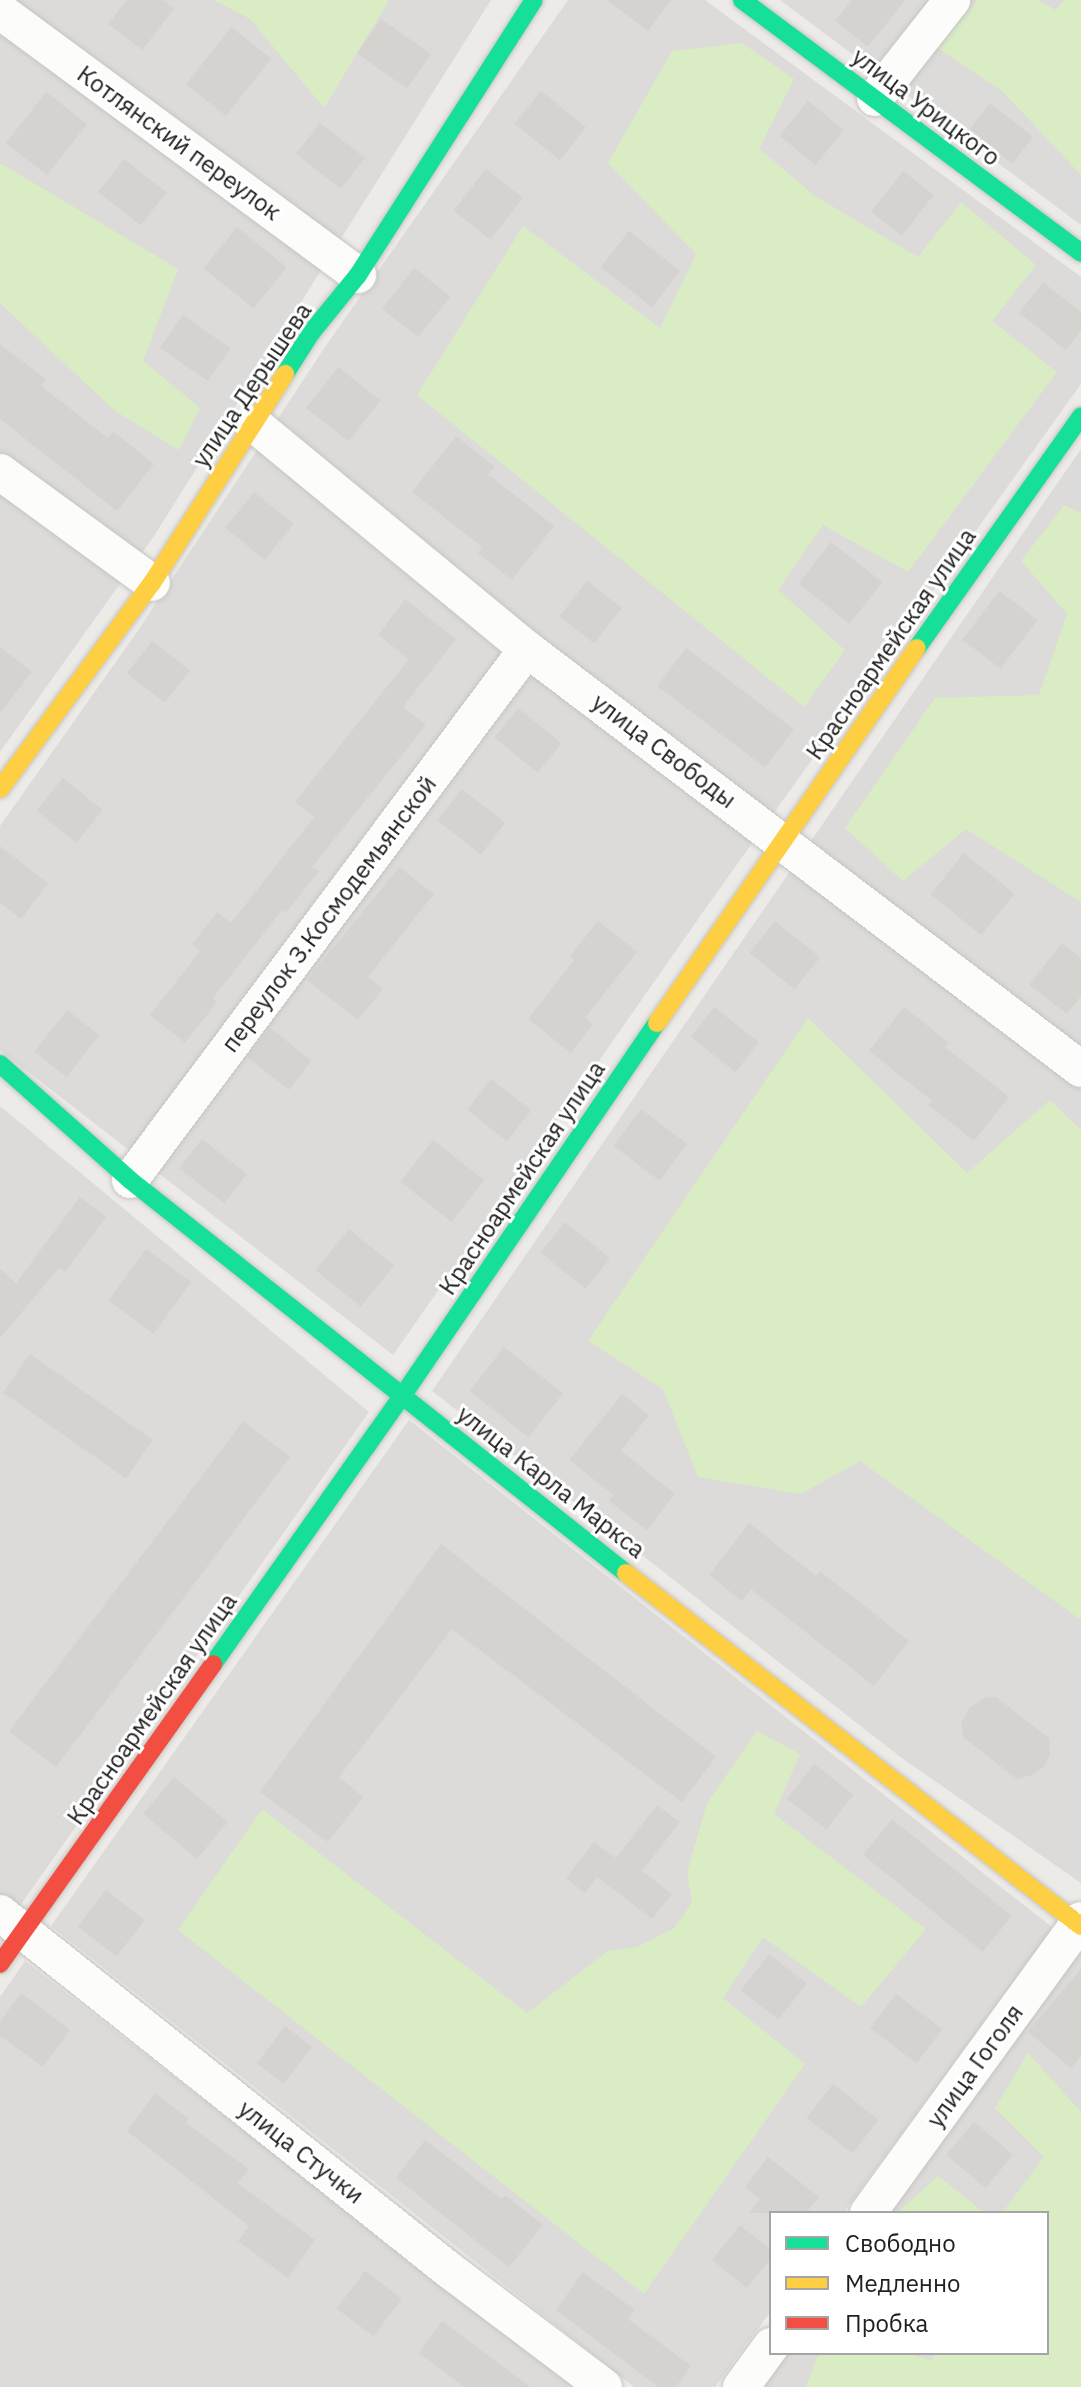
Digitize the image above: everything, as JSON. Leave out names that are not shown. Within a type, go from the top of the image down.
[{"type":"street","name":"улица Дерышева","points":[[0,789],[152,583],[311,333],[358,275],[534,0]]},
{"type":"street","name":"улица Урицкого","points":[[742,0],[1081,253]]},
{"type":"street","points":[[875,98],[952,0]]},
{"type":"street","name":"Котлянский переулок","points":[[0,11],[358,275]]},
{"type":"street","name":"Красноармейская улица","points":[[0,1964],[12,1922],[403,1395],[782,840],[1081,416]]},
{"type":"street","name":"улица Свободы","points":[[254,424],[527,649],[1081,1069]]},
{"type":"street","points":[[0,472],[152,583]]},
{"type":"street","name":"переулок З.Космодемьянской","points":[[130,1180],[527,649]]},
{"type":"street","name":"улица Карла Маркса","points":[[0,1064],[130,1180],[761,1679],[1080,1923]]},
{"type":"street","name":"улица Стучки","points":[[12,1922],[449,2270],[604,2387]]},
{"type":"street","name":"улица Гоголя","points":[[869,2211],[1080,1923]]},
{"type":"street","points":[[741,2387],[769,2349]]},
{"type":"shaded area","points":[[0,0],[491,0],[154,536],[0,752]]},
{"type":"shaded area","points":[[568,0],[705,0],[1081,277],[1081,384],[708,905],[393,1355],[0,1050],[0,826],[139,629],[327,344]]},
{"type":"shaded area","points":[[780,0],[1081,0],[1081,225]]},
{"type":"shaded area","points":[[1081,449],[1081,1883],[899,1756],[432,1391]]},
{"type":"shaded area","points":[[0,1106],[369,1412],[0,1934]]},
{"type":"shaded area","points":[[409,1420],[1053,1928],[844,2211],[769,2211],[769,2314],[715,2387],[634,2387],[51,1926]]},
{"type":"shaded area","points":[[1081,1940],[1081,2387],[755,2387],[779,2355],[1049,2355],[1049,2211],[884,2211]]},
{"type":"shaded area","points":[[25,1961],[573,2387],[0,2387],[0,1997]]},
{"type":"green space","points":[[214,0],[389,0],[324,108],[250,19]]},
{"type":"green space","points":[[977,0],[1037,0],[1056,10],[1064,0],[1081,0],[1081,175],[1003,92],[938,48]]},
{"type":"green space","points":[[742,43],[794,79],[759,149],[815,196],[918,257],[961,202],[1036,265],[992,321],[1057,372],[908,572],[823,525],[778,590],[845,650],[804,707],[417,395],[523,226],[660,328],[696,254],[608,163],[672,51]]},
{"type":"green space","points":[[0,163],[178,269],[143,361],[200,408],[179,450],[115,411],[0,303]]},
{"type":"green space","points":[[1064,505],[1081,513],[1081,902],[966,829],[903,881],[845,828],[935,698],[1039,695],[1067,614],[1021,561]]},
{"type":"green space","points":[[808,1018],[967,1173],[1050,1100],[1081,1130],[1081,1620],[860,1461],[801,1494],[698,1477],[663,1389],[588,1341]]},
{"type":"green space","points":[[757,1731],[800,1754],[774,1814],[926,1929],[861,2007],[763,1937],[723,1998],[805,2064],[644,2294],[178,1930],[262,1809],[527,2013],[608,1951],[637,1947],[674,1928],[692,1903],[687,1872],[707,1803]]},
{"type":"green space","points":[[1028,2053],[1081,2112],[1081,2387],[806,2387],[818,2355],[912,2355],[931,2360],[935,2355],[1049,2355],[1049,2211],[1004,2211],[1044,2157],[995,2108]]},
{"type":"green space","points":[[938,2176],[982,2211],[899,2211]]},
{"type":"building","points":[[127,0],[163,0],[174,9],[142,50],[108,24]]},
{"type":"building","points":[[607,0],[671,0],[648,31]]},
{"type":"building","points":[[852,0],[905,0],[868,47],[835,21]]},
{"type":"building","points":[[381,19],[431,54],[407,88],[357,53]]},
{"type":"building","points":[[231,27],[271,58],[226,116],[186,85]]},
{"type":"building","points":[[541,91],[586,128],[560,160],[515,124]]},
{"type":"building","points":[[46,92],[87,124],[47,175],[6,143]]},
{"type":"building","points":[[808,101],[844,130],[815,165],[780,136]]},
{"type":"building","points":[[990,103],[1033,137],[1012,164],[969,130]]},
{"type":"building","points":[[320,123],[365,158],[341,189],[296,154]]},
{"type":"building","points":[[124,159],[167,192],[141,225],[98,192]]},
{"type":"building","points":[[486,169],[523,198],[490,240],[453,211]]},
{"type":"building","points":[[903,171],[934,195],[902,236],[871,212]]},
{"type":"building","points":[[237,227],[287,267],[253,308],[204,268]]},
{"type":"building","points":[[629,231],[680,271],[652,307],[601,267]]},
{"type":"building","points":[[414,268],[450,296],[418,337],[382,309]]},
{"type":"building","points":[[1043,282],[1081,312],[1081,331],[1066,350],[1019,313]]},
{"type":"building","points":[[183,315],[231,348],[208,381],[160,348]]},
{"type":"building","points":[[0,344],[46,379],[41,386],[108,438],[113,431],[154,464],[117,511],[0,419]]},
{"type":"building","points":[[338,367],[381,400],[349,441],[306,408]]},
{"type":"building","points":[[456,436],[495,467],[488,474],[554,526],[512,580],[478,553],[482,547],[412,492]]},
{"type":"building","points":[[254,492],[294,524],[265,560],[225,528]]},
{"type":"building","points":[[831,542],[882,582],[850,624],[798,584]]},
{"type":"building","points":[[587,581],[622,608],[594,644],[559,616]]},
{"type":"building","points":[[999,591],[1037,620],[1001,669],[962,640]]},
{"type":"building","points":[[405,599],[456,639],[403,707],[426,725],[312,867],[319,871],[286,913],[282,910],[213,998],[217,1002],[185,1043],[150,1015],[200,951],[192,944],[217,912],[231,923],[314,817],[295,802],[409,659],[378,635]]},
{"type":"building","points":[[152,641],[190,671],[165,703],[127,673]]},
{"type":"building","points":[[0,647],[32,672],[0,713]]},
{"type":"building","points":[[686,648],[794,729],[765,768],[657,686]]},
{"type":"building","points":[[518,708],[562,743],[538,773],[494,738]]},
{"type":"building","points":[[63,778],[103,810],[76,843],[37,811]]},
{"type":"building","points":[[462,789],[505,823],[481,854],[437,821]]},
{"type":"building","points":[[0,846],[48,883],[21,919],[0,903]]},
{"type":"building","points":[[964,853],[1015,894],[981,935],[931,894]]},
{"type":"building","points":[[399,867],[434,894],[368,977],[383,989],[358,1020],[307,980]]},
{"type":"building","points":[[598,921],[637,952],[585,1018],[593,1024],[571,1053],[528,1019],[574,960],[570,956]]},
{"type":"building","points":[[775,921],[820,958],[794,989],[749,953]]},
{"type":"building","points":[[1062,943],[1081,958],[1081,996],[1067,1014],[1029,985]]},
{"type":"building","points":[[714,1007],[759,1042],[736,1072],[691,1037]]},
{"type":"building","points":[[904,1007],[949,1043],[945,1047],[1009,1097],[974,1141],[928,1105],[932,1101],[869,1051]]},
{"type":"building","points":[[67,1010],[99,1035],[67,1077],[34,1052]]},
{"type":"building","points":[[270,1028],[312,1061],[289,1090],[247,1057]]},
{"type":"building","points":[[491,1079],[531,1110],[507,1141],[467,1110]]},
{"type":"building","points":[[641,1109],[687,1144],[660,1181],[613,1146]]},
{"type":"building","points":[[202,1139],[247,1174],[224,1203],[179,1168]]},
{"type":"building","points":[[433,1140],[484,1180],[452,1222],[400,1182]]},
{"type":"building","points":[[80,1197],[106,1217],[65,1272],[59,1268],[0,1338],[0,1269],[16,1283]]},
{"type":"building","points":[[565,1222],[610,1259],[586,1289],[540,1252]]},
{"type":"building","points":[[349,1229],[394,1266],[361,1307],[316,1270]]},
{"type":"building","points":[[146,1249],[191,1282],[154,1334],[108,1301]]},
{"type":"building","points":[[504,1347],[563,1393],[529,1437],[470,1391]]},
{"type":"building","points":[[30,1354],[153,1440],[126,1479],[3,1393]]},
{"type":"building","points":[[622,1394],[649,1415],[621,1451],[675,1494],[647,1530],[609,1501],[614,1495],[569,1460]]},
{"type":"building","points":[[243,1421],[290,1457],[56,1767],[9,1732]]},
{"type":"building","points":[[749,1523],[816,1576],[820,1571],[909,1641],[874,1686],[751,1589],[742,1601],[709,1575]]},
{"type":"building","points":[[441,1544],[716,1757],[682,1802],[452,1629],[339,1777],[363,1797],[328,1842],[260,1792]]},
{"type":"building","points":[[996,1697],[1049,1738],[1050,1754],[1044,1767],[1032,1775],[1017,1779],[964,1738],[961,1724],[969,1708],[984,1698]]},
{"type":"building","points":[[814,1764],[853,1795],[826,1829],[787,1799]]},
{"type":"building","points":[[174,1777],[228,1822],[197,1859],[143,1814]]},
{"type":"building","points":[[657,1805],[680,1822],[642,1871],[672,1894],[652,1919],[597,1877],[585,1893],[566,1878],[594,1842],[616,1858]]},
{"type":"building","points":[[892,1819],[1012,1916],[983,1952],[863,1855]]},
{"type":"building","points":[[106,1890],[145,1920],[116,1956],[78,1926]]},
{"type":"building","points":[[769,1954],[807,1984],[779,2020],[741,1990]]},
{"type":"building","points":[[1081,1969],[1081,2056],[1071,2068],[1028,2032]]},
{"type":"building","points":[[21,1993],[70,2030],[43,2067],[0,2036],[0,2022]]},
{"type":"building","points":[[896,1994],[942,2029],[916,2063],[870,2028]]},
{"type":"building","points":[[285,2026],[312,2046],[284,2084],[257,2064]]},
{"type":"building","points":[[833,2084],[879,2120],[852,2154],[807,2118]]},
{"type":"building","points":[[155,2093],[189,2119],[186,2123],[249,2169],[238,2183],[315,2240],[288,2278],[238,2241],[249,2226],[127,2131]]},
{"type":"building","points":[[974,2122],[1013,2155],[985,2188],[946,2155]]},
{"type":"building","points":[[425,2140],[502,2199],[505,2195],[543,2225],[509,2267],[396,2178]]},
{"type":"building","points":[[768,2157],[819,2197],[808,2211],[749,2213],[760,2199],[745,2187]]},
{"type":"building","points":[[740,2225],[769,2248],[769,2260],[747,2288],[712,2260]]},
{"type":"building","points":[[365,2271],[402,2299],[373,2336],[337,2309]]},
{"type":"building","points":[[583,2272],[635,2310],[628,2319],[691,2366],[676,2387],[658,2387],[556,2310]]},
{"type":"building","points":[[442,2321],[530,2387],[465,2387],[419,2353]]},
{"type":"traffic: fast","points":[[285,374],[311,333],[358,275],[534,0]]},
{"type":"traffic: fast","points":[[742,0],[1081,253]]},
{"type":"traffic: fast","points":[[917,648],[1081,416]]},
{"type":"traffic: fast","points":[[213,1664],[403,1395],[657,1023]]},
{"type":"traffic: fast","points":[[0,1064],[130,1180],[626,1573]]},
{"type":"traffic: slow","points":[[0,789],[152,583],[285,374]]},
{"type":"traffic: slow","points":[[657,1023],[917,648]]},
{"type":"traffic: slow","points":[[626,1573],[1081,1926]]},
{"type":"traffic: jam","points":[[0,1964],[213,1664]]}]
